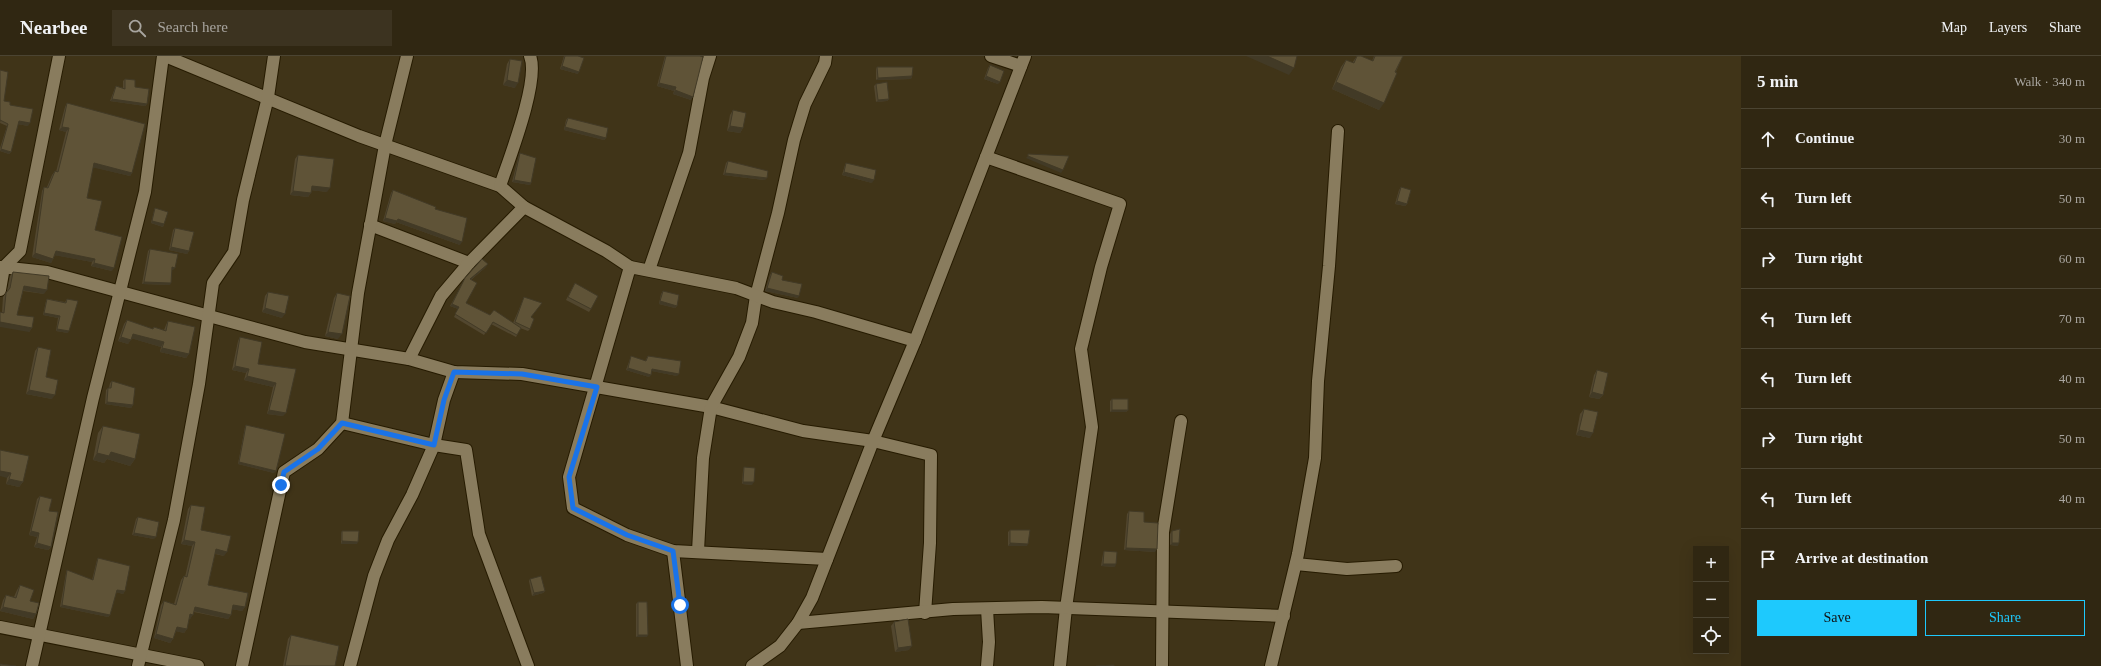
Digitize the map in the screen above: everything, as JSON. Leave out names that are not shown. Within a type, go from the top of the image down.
[{"type":"street","points":[[0,290],[2,267],[20,252],[59,56]]},
{"type":"street","points":[[32,666],[119,290],[144,192],[164,56],[385,144],[500,186],[524,207],[606,251],[630,267],[736,288],[773,302],[816,312],[915,340]]},
{"type":"street","points":[[138,666],[174,520],[199,384],[213,283],[234,252],[243,200],[268,97],[274,56]]},
{"type":"street","points":[[242,666],[284,472],[318,449],[342,423],[358,293],[370,225],[385,144],[407,56]]},
{"type":"street","points":[[500,186],[532,83],[532,62],[530,56]]},
{"type":"street","points":[[649,270],[659,236],[680,182],[689,153],[703,78],[710,56]]},
{"type":"street","points":[[698,551],[704,458],[711,407],[739,357],[752,323],[756,296],[778,213],[794,140],[805,104],[825,63],[826,56]]},
{"type":"street","points":[[752,666],[780,646],[798,623],[812,598],[873,441],[915,340],[1023,61],[991,56]]},
{"type":"street","points":[[1271,666],[1296,564],[1315,458],[1318,380],[1329,266],[1338,131]]},
{"type":"street","points":[[986,157],[1120,204],[1101,267],[1081,349],[1092,427],[1066,608],[1060,666]]},
{"type":"street","points":[[409,359],[441,296],[469,263],[524,207]]},
{"type":"street","points":[[370,225],[469,263]]},
{"type":"street","points":[[2,267],[47,272],[119,290],[305,342],[350,351],[409,359],[454,372],[522,374],[711,407],[803,431],[873,441],[931,454],[930,543],[925,613]]},
{"type":"street","points":[[630,267],[597,387],[569,477],[573,508],[627,535],[673,551],[698,551],[827,559]]},
{"type":"street","points":[[350,666],[374,576],[388,540],[412,495],[434,445],[444,400],[454,372]]},
{"type":"street","points":[[1162,666],[1163,532],[1181,421]]},
{"type":"street","points":[[342,423],[434,445],[466,450],[479,534],[528,666]]},
{"type":"street","points":[[673,551],[687,666]]},
{"type":"street","points":[[1296,564],[1347,569],[1396,566]]},
{"type":"street","points":[[798,623],[860,616],[987,609],[1066,608],[1284,616]]},
{"type":"street","points":[[987,609],[989,642],[987,666]]},
{"type":"street","points":[[0,627],[141,653],[198,666]]},
{"type":"building","points":[[565,56],[578,56],[584,58],[579,72],[562,66]]},
{"type":"building","points":[[666,56],[703,57],[693,97],[675,90],[676,87],[659,83]]},
{"type":"building","points":[[1267,56],[1297,56],[1294,68]]},
{"type":"building","points":[[1357,56],[1373,61],[1375,56],[1403,56],[1395,72],[1397,73],[1384,103],[1336,82],[1346,60],[1354,63]]},
{"type":"building","points":[[510,59],[522,61],[518,83],[507,80]]},
{"type":"building","points":[[990,65],[1004,71],[1000,82],[986,76]]},
{"type":"building","points":[[877,67],[913,67],[912,76],[878,78]]},
{"type":"building","points":[[0,70],[8,72],[4,101],[10,102],[10,105],[33,109],[30,123],[19,121],[11,152],[1,149],[8,124],[0,120]]},
{"type":"building","points":[[125,79],[135,80],[135,87],[149,89],[147,104],[112,99],[116,86],[125,89]]},
{"type":"building","points":[[887,82],[889,99],[878,100],[876,84]]},
{"type":"building","points":[[67,103],[145,124],[132,173],[94,163],[87,198],[102,201],[95,230],[122,237],[114,268],[94,263],[95,259],[56,251],[53,259],[35,253],[44,187],[48,188],[55,171],[58,172],[69,128],[62,127]]},
{"type":"building","points":[[733,110],[746,113],[743,128],[730,126]]},
{"type":"building","points":[[568,118],[608,128],[606,138],[565,127]]},
{"type":"building","points":[[520,153],[536,158],[531,183],[514,180]]},
{"type":"building","points":[[1028,154],[1069,156],[1063,170],[1028,156]]},
{"type":"building","points":[[298,155],[334,159],[330,188],[312,186],[311,193],[293,191]]},
{"type":"building","points":[[728,161],[768,171],[767,178],[725,173]]},
{"type":"building","points":[[846,163],[876,170],[874,180],[844,172]]},
{"type":"building","points":[[1401,187],[1411,190],[1407,204],[1397,201]]},
{"type":"building","points":[[393,190],[436,207],[435,209],[467,218],[462,242],[398,219],[397,221],[385,218]]},
{"type":"building","points":[[155,208],[168,212],[164,224],[152,221]]},
{"type":"building","points":[[175,228],[194,232],[189,251],[171,247]]},
{"type":"building","points":[[150,249],[178,254],[175,268],[172,267],[171,283],[144,282]]},
{"type":"building","points":[[482,259],[488,264],[470,279],[477,283],[466,303],[490,315],[494,310],[521,328],[517,335],[493,322],[486,333],[455,314],[459,307],[452,304],[465,278]]},
{"type":"building","points":[[13,272],[49,276],[47,290],[24,286],[17,315],[34,317],[32,328],[0,322],[0,312],[4,313],[6,293],[10,288]]},
{"type":"building","points":[[772,272],[783,276],[782,280],[802,284],[799,296],[767,288]]},
{"type":"building","points":[[575,283],[598,296],[591,309],[568,297]]},
{"type":"building","points":[[663,291],[679,295],[677,306],[660,301]]},
{"type":"building","points":[[268,292],[289,296],[285,314],[265,308]]},
{"type":"building","points":[[337,293],[350,296],[342,334],[328,332]]},
{"type":"building","points":[[524,297],[542,303],[531,317],[534,319],[530,329],[515,322]]},
{"type":"building","points":[[47,299],[66,303],[67,299],[78,301],[69,331],[57,329],[60,316],[44,313]]},
{"type":"building","points":[[127,320],[153,329],[154,327],[166,331],[168,321],[195,327],[189,354],[162,348],[164,342],[133,334],[131,340],[121,337]]},
{"type":"building","points":[[240,337],[262,342],[258,364],[296,369],[286,413],[269,410],[276,383],[247,376],[249,369],[235,366]]},
{"type":"building","points":[[38,347],[51,350],[46,377],[58,380],[55,395],[29,390]]},
{"type":"building","points":[[631,356],[646,361],[648,356],[681,361],[679,374],[652,369],[651,375],[628,368]]},
{"type":"building","points":[[1597,370],[1608,373],[1603,395],[1592,392]]},
{"type":"building","points":[[112,381],[135,388],[133,405],[107,402],[108,388],[111,388]]},
{"type":"building","points":[[1112,399],[1128,399],[1128,410],[1112,410]]},
{"type":"building","points":[[1584,409],[1598,412],[1593,433],[1579,430]]},
{"type":"building","points":[[246,425],[285,434],[276,471],[239,462]]},
{"type":"building","points":[[103,426],[140,434],[135,459],[111,452],[109,456],[97,453]]},
{"type":"building","points":[[0,450],[29,456],[23,482],[9,479],[11,473],[0,471]]},
{"type":"building","points":[[744,467],[755,468],[754,482],[743,482]]},
{"type":"building","points":[[40,496],[52,499],[49,511],[58,512],[51,547],[37,543],[39,533],[31,531]]},
{"type":"building","points":[[191,505],[205,507],[201,530],[231,536],[227,552],[216,549],[208,585],[248,593],[245,607],[233,605],[231,615],[195,607],[193,615],[190,614],[187,629],[177,627],[173,639],[156,634],[164,601],[176,605],[184,576],[187,577],[195,542],[184,540]]},
{"type":"building","points":[[1129,511],[1144,512],[1144,522],[1158,523],[1157,549],[1126,548]]},
{"type":"building","points":[[138,517],[159,522],[156,537],[134,533]]},
{"type":"building","points":[[1180,529],[1179,543],[1172,543],[1172,531]]},
{"type":"building","points":[[1010,530],[1030,530],[1028,544],[1010,543]]},
{"type":"building","points":[[342,531],[359,531],[358,542],[342,541]]},
{"type":"building","points":[[1104,551],[1117,552],[1116,564],[1103,564]]},
{"type":"building","points":[[98,558],[130,566],[125,591],[117,590],[110,615],[62,605],[67,570],[93,580]]},
{"type":"building","points":[[541,576],[545,591],[534,593],[530,579]]},
{"type":"building","points":[[20,585],[34,590],[30,601],[39,603],[36,614],[3,607],[6,595],[16,598]]},
{"type":"building","points":[[638,602],[647,602],[648,635],[638,635]]},
{"type":"building","points":[[908,619],[912,646],[898,648],[894,622]]},
{"type":"building","points":[[291,635],[339,646],[335,666],[285,666]]},
{"type":"building","points":[[0,664],[16,666],[0,666]]},
{"type":"route","points":[[281,485],[284,472],[318,449],[342,423],[434,445],[444,400],[454,372],[522,374],[597,387],[581,434],[569,477],[573,508],[627,535],[673,551],[680,605]]}]
